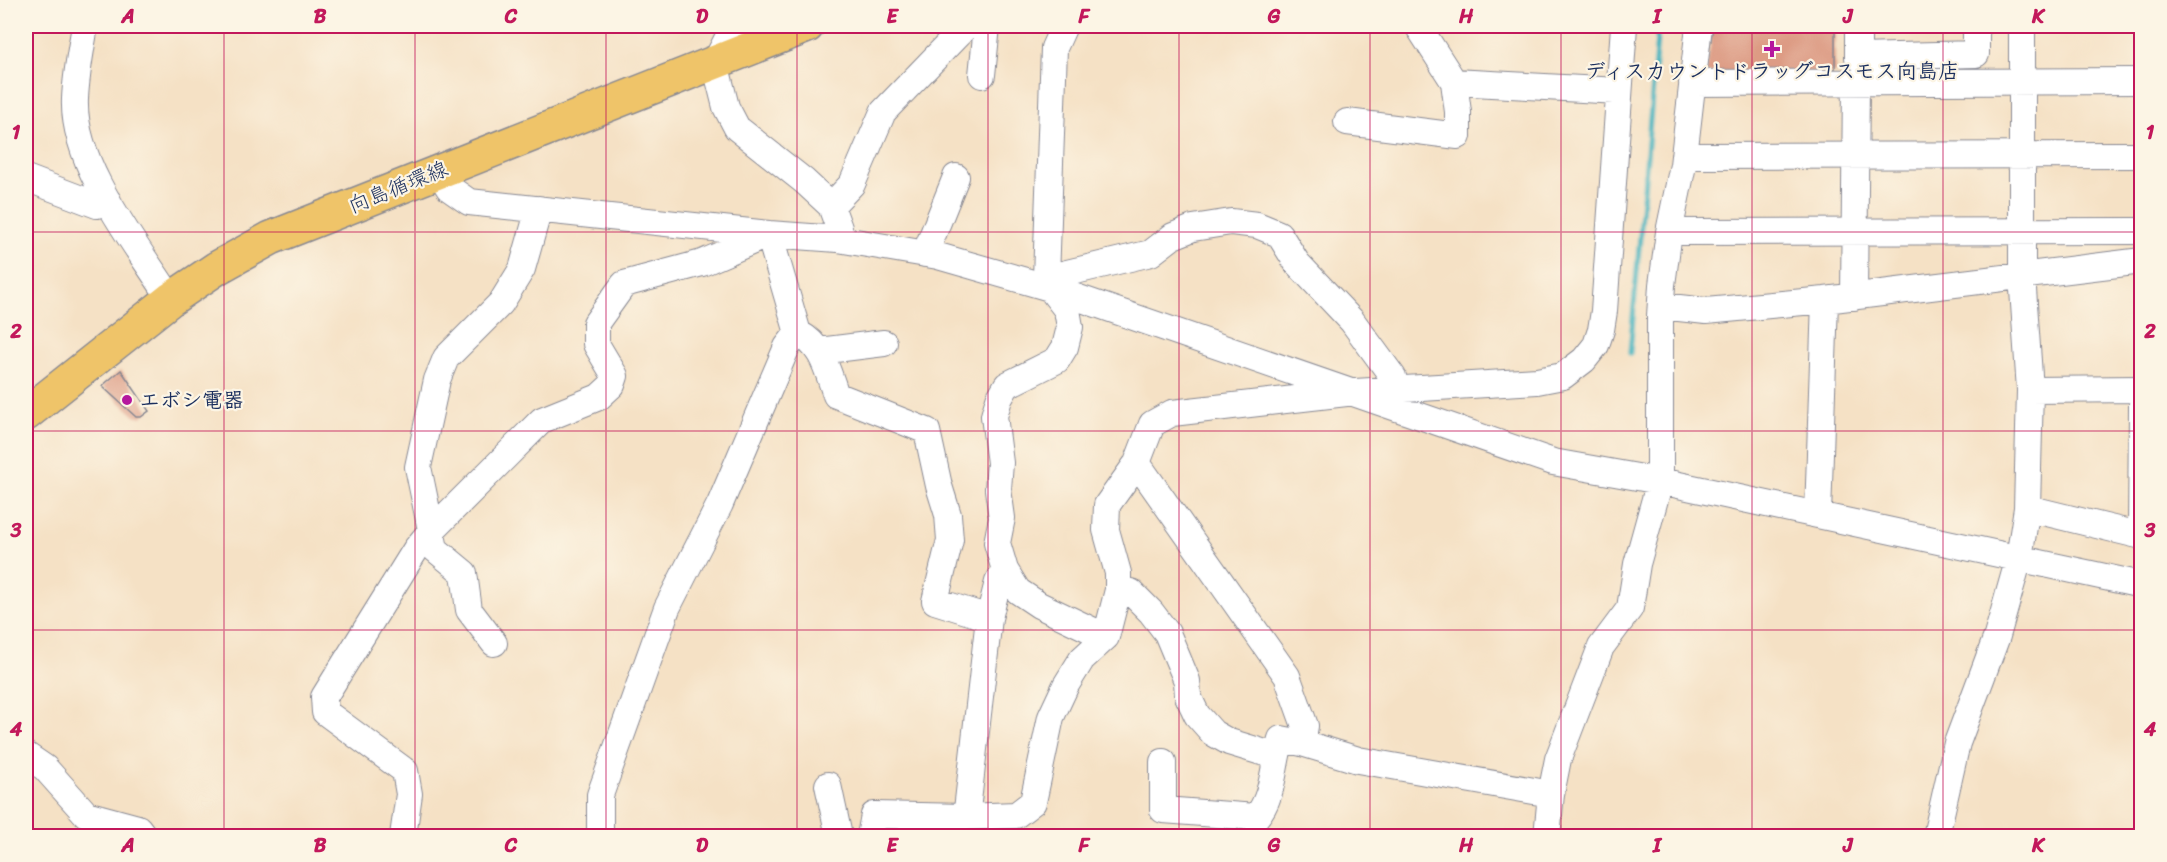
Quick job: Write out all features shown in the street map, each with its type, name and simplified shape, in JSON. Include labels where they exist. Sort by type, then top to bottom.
[{"type":"main road","name":"向島循環線","points":[[26,414],[171,299],[217,268],[271,237],[807,26]]},
{"type":"street","points":[[85,26],[75,100],[79,137],[108,201],[171,299]]},
{"type":"street","points":[[734,26],[715,63],[726,107],[737,128],[804,181],[831,206],[839,228],[838,239]]},
{"type":"street","points":[[831,206],[852,184],[883,112],[966,26]]},
{"type":"street","points":[[982,75],[987,26]]},
{"type":"street","points":[[1064,26],[1054,48],[1048,283],[1066,310],[1070,327],[1065,346],[1057,360],[1007,385],[999,399],[994,416],[1000,463],[998,489],[1002,518],[997,543],[1005,570],[1018,591],[1039,605],[1106,637]]},
{"type":"street","points":[[1347,122],[1458,136],[1454,82],[1418,26]]},
{"type":"street","points":[[870,837],[874,815],[965,827],[1016,815],[1033,802],[1051,717],[1066,685],[1082,660],[1106,637],[1118,590],[1118,573],[1106,530],[1107,505],[1137,463],[1152,424],[1172,412],[1355,392],[1537,381],[1563,376],[1584,360],[1596,345],[1602,330],[1624,26]]},
{"type":"street","points":[[1547,837],[1551,794],[1558,759],[1601,647],[1630,608],[1637,564],[1660,481],[1661,306],[1669,232],[1684,156],[1699,26]]},
{"type":"street","points":[[1858,26],[1858,57],[1976,54],[1976,26]]},
{"type":"street","points":[[1936,837],[1957,743],[1997,636],[2019,558],[2027,508],[2030,390],[2022,275],[2022,26]]},
{"type":"street","points":[[1692,83],[2142,81]]},
{"type":"street","points":[[1454,82],[1619,91]]},
{"type":"street","points":[[1854,297],[1856,82]]},
{"type":"street","points":[[1684,156],[2142,155]]},
{"type":"street","points":[[439,171],[449,188],[469,202],[769,234],[838,239],[925,254],[1048,283],[1553,462],[1660,481],[2142,585]]},
{"type":"street","points":[[925,254],[956,177]]},
{"type":"street","points":[[26,178],[97,205],[108,201]]},
{"type":"street","points":[[494,643],[469,610],[464,573],[435,549],[418,467],[437,380],[446,358],[501,303],[522,269],[539,209]]},
{"type":"street","points":[[1048,283],[1151,253],[1173,236],[1193,228],[1231,222],[1257,225],[1278,234],[1297,263],[1352,321],[1393,377],[1396,390]]},
{"type":"street","points":[[1669,232],[2142,231]]},
{"type":"street","points":[[769,234],[798,333],[810,339],[819,351],[836,395],[927,431],[948,515],[950,540],[935,601],[988,618]]},
{"type":"street","points":[[403,837],[409,794],[405,771],[325,712],[324,697],[416,549],[430,532],[542,420],[599,397],[612,385],[615,376],[596,344],[596,323],[624,284],[702,263],[769,234]]},
{"type":"street","points":[[1661,306],[1706,310],[1825,300],[2142,261]]},
{"type":"street","points":[[1818,515],[1825,300]]},
{"type":"street","points":[[600,837],[600,795],[667,608],[720,504],[787,347],[798,333]]},
{"type":"street","points":[[819,351],[885,343]]},
{"type":"street","points":[[2030,390],[2142,389]]},
{"type":"street","points":[[2027,508],[2141,536],[2142,404]]},
{"type":"street","points":[[1137,463],[1287,676],[1305,726],[1302,743]]},
{"type":"street","points":[[965,827],[988,618],[998,582],[1005,570]]},
{"type":"street","points":[[1118,590],[1131,592],[1151,612],[1167,633],[1187,681],[1188,696],[1197,715],[1213,733],[1229,742],[1275,756]]},
{"type":"street","points":[[1163,762],[1163,810],[1256,817],[1264,809],[1268,800],[1275,756],[1281,739],[1358,760],[1551,794]]},
{"type":"street","points":[[26,755],[45,768],[86,814],[138,828],[144,837]]},
{"type":"street","points":[[828,785],[839,837]]},
{"type":"street","points":[[1264,809],[1268,817],[1267,837]]},
{"type":"building","name":"ディスカウントドラッグコスモス向島店","points":[[1713,26],[1835,26],[1835,73],[1706,73]]},
{"type":"building","points":[[121,370],[149,411],[141,417],[136,417],[102,386]]},
{"type":"waterway","points":[[1630,353],[1658,26]]},
{"type":"place","name":"ディスカウントドラッグコスモス向島店","points":[[1772,49]]},
{"type":"place","name":"エボシ電器","points":[[127,400]]}]
